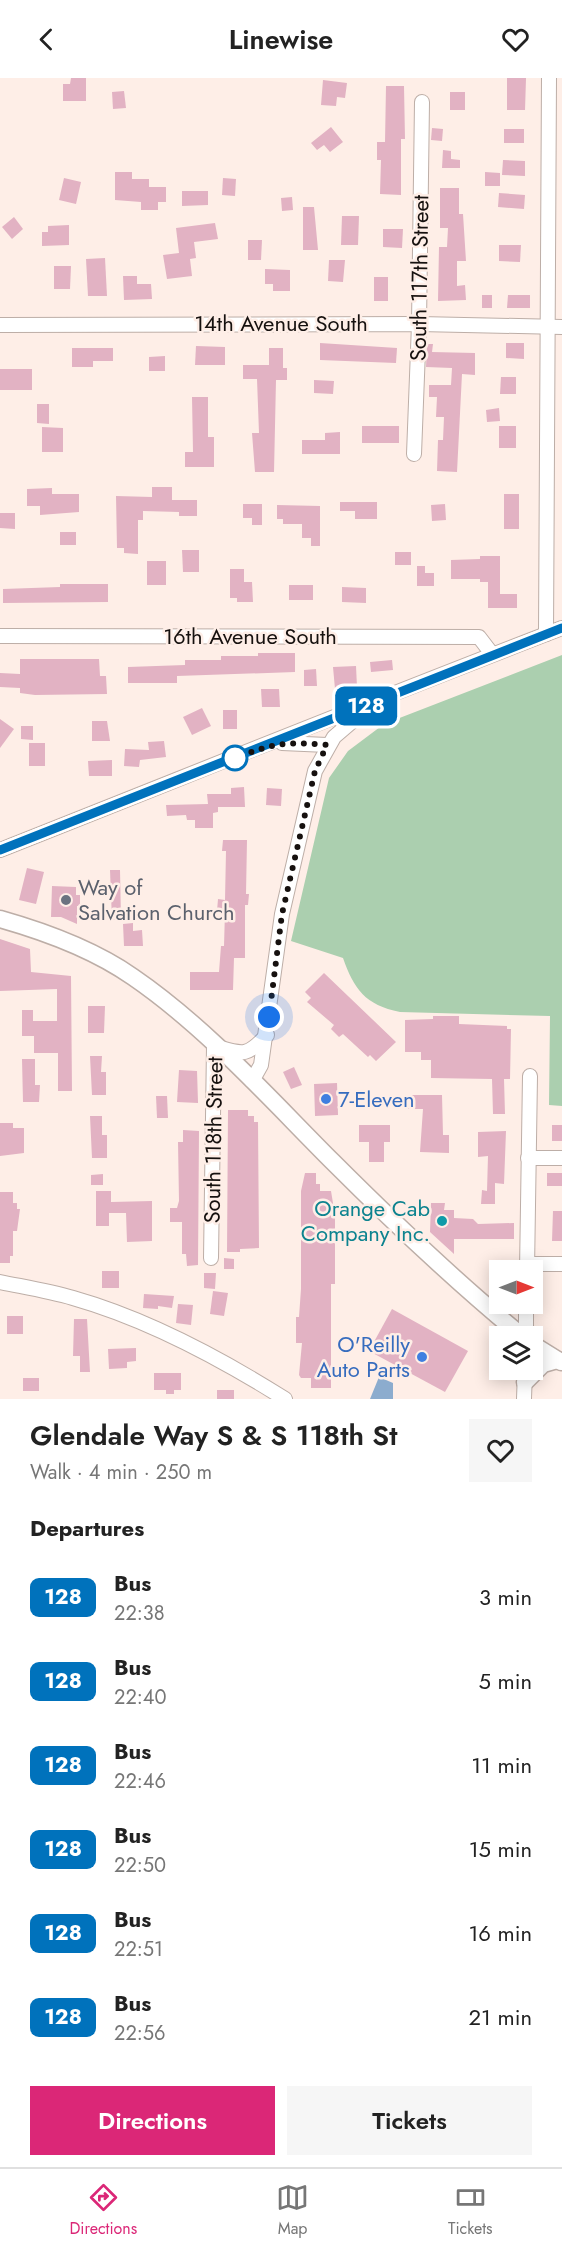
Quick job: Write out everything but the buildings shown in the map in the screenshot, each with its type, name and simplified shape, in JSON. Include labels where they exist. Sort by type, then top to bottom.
[{"type":"main road","points":[[0,919],[47,934],[106,961],[159,996],[252,1081],[385,1214],[478,1300],[511,1326]]},
{"type":"main road","points":[[543,1351],[559,1361]]},
{"type":"main road","points":[[543,1364],[559,1361]]},
{"type":"street","points":[[546,634],[549,78]]},
{"type":"street","name":"South 117th Street","points":[[414,454],[419,324],[422,102]]},
{"type":"street","name":"14th Avenue South","points":[[0,325],[419,324],[562,327]]},
{"type":"street","points":[[0,850],[562,628]]},
{"type":"street","name":"16th Avenue South","points":[[0,636],[479,637],[492,654]]},
{"type":"street","name":"South 118th Street","points":[[252,1081],[261,1065],[267,1035],[282,914],[315,771],[327,745],[360,714],[404,691]]},
{"type":"street","points":[[270,745],[291,742],[327,745]]},
{"type":"street","name":"South 118th Street","points":[[211,1258],[214,1046],[245,1054],[254,1050],[267,1035]]},
{"type":"street","points":[[527,1260],[530,1076]]},
{"type":"street","points":[[528,1158],[562,1158]]},
{"type":"street","points":[[543,1266],[562,1264]]},
{"type":"street","points":[[0,1282],[73,1298],[126,1317],[206,1354],[285,1399]]},
{"type":"street","points":[[524,1399],[525,1380]]},
{"type":"green space","points":[[562,655],[562,1106],[549,1105],[550,1016],[400,1012],[388,1009],[362,994],[352,979],[343,958],[291,941],[329,778],[348,751],[384,724]]},
{"type":"water","points":[[379,1377],[393,1383],[393,1399],[370,1399]]},
{"type":"bus line","name":"128","points":[[0,850],[562,628]]},
{"type":"place","name":"Way of Salvation Church","points":[[66,900]]},
{"type":"place","name":"7-Eleven","points":[[326,1099]]},
{"type":"place","name":"Orange Cab Company Inc.","points":[[442,1221]]},
{"type":"place","name":"O'Reilly Auto Parts","points":[[422,1357]]},
{"type":"route","points":[[235,758],[228,761],[270,745],[291,742],[327,745],[315,771],[282,914],[269,1017]]}]
